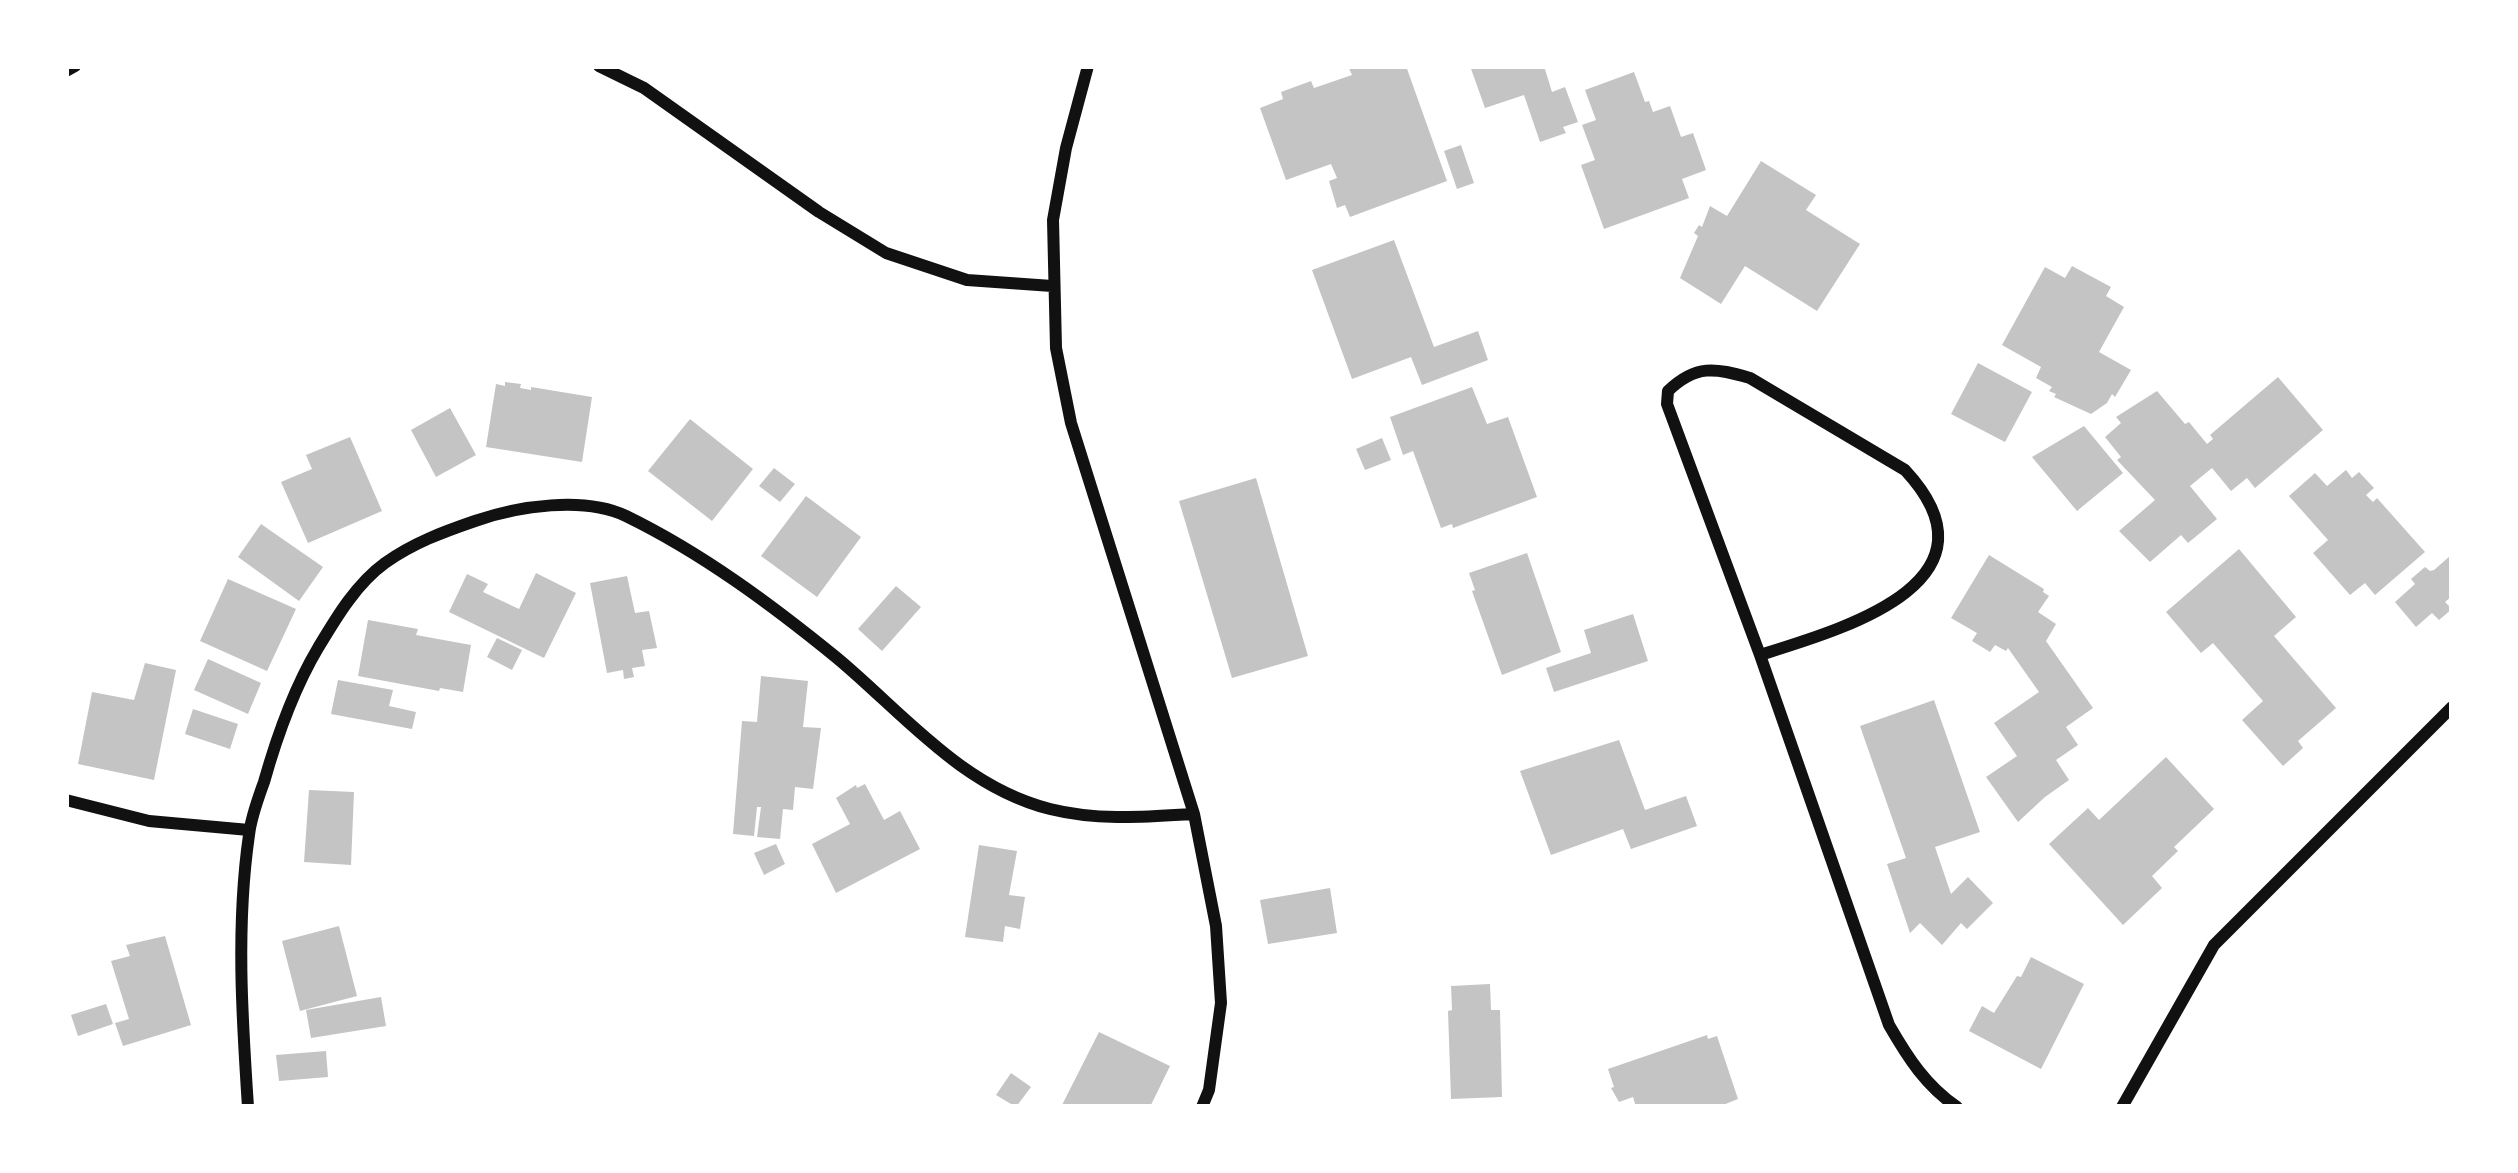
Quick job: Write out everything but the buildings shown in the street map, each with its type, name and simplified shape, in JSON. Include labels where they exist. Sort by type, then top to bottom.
[{"type":"street","points":[[66,71],[75,66]]},
{"type":"street","points":[[599,66],[644,88],[819,212],[886,253],[967,280],[1052,286]]},
{"type":"street","points":[[1088,66],[1052,220],[1055,348],[1071,423],[1194,814],[1216,926],[1221,1003],[1209,1090],[1202,1107]]},
{"type":"street","points":[[1760,655],[1859,620],[1896,599],[1934,560],[1939,534],[1935,513],[1905,470],[1750,378],[1704,370],[1683,376],[1667,391],[1667,404],[1889,1025],[1923,1078],[1958,1107]]},
{"type":"street","points":[[248,1107],[242,990],[249,830],[301,677],[340,611],[382,565],[433,535],[496,514],[565,504],[621,514],[752,593],[838,659],[960,766],[1006,793],[1084,816],[1194,814]]},
{"type":"street","points":[[2122,1107],[2214,945],[2452,707]]},
{"type":"street","points":[[66,800],[149,821],[249,830]]}]
